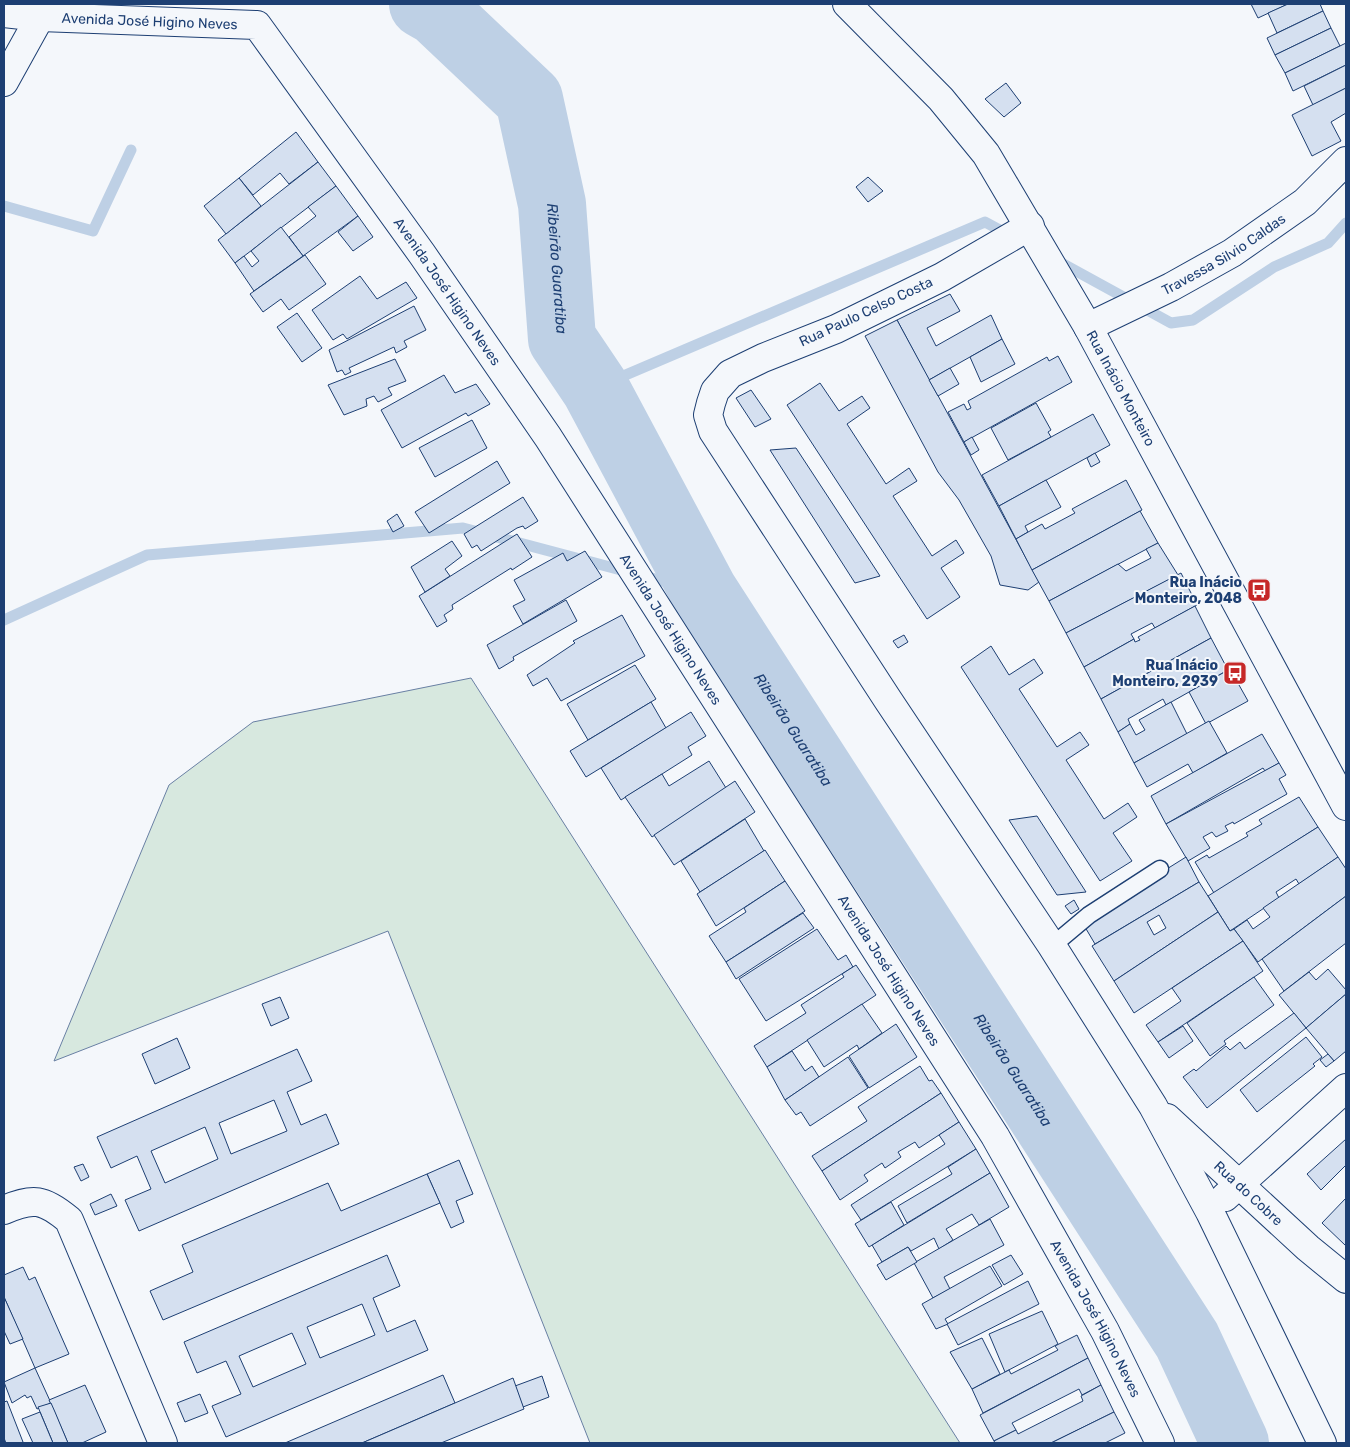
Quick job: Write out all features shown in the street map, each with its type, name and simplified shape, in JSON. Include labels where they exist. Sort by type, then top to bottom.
[{"type":"street","name":"Rua Inácio Monteiro","points":[[847,4],[941,99],[986,154],[1022,235],[1060,279],[1088,328],[1346,806]]},
{"type":"street","points":[[4,13],[40,17],[4,82]]},
{"type":"street","name":"Avenida José Higino Neves","points":[[40,17],[257,25],[422,254],[548,438],[995,1136],[1105,1331],[1160,1443]]},
{"type":"street","name":"Travessa Silvio Caldas","points":[[1088,328],[1155,296],[1248,242],[1305,202],[1346,161]]},
{"type":"street","name":"Rua Paulo Celso Costa","points":[[1022,235],[836,329],[730,374],[715,391],[708,415],[713,431],[888,700],[1052,946]]},
{"type":"street","points":[[1052,946],[1153,1106],[1210,1212],[1322,1443]]},
{"type":"street","points":[[1210,1212],[1346,1088]]},
{"type":"street","name":"Rua do Cobre","points":[[1153,1106],[1308,1248],[1346,1279]]},
{"type":"street","points":[[4,1210],[25,1200],[43,1204],[57,1210],[68,1220],[163,1443]]},
{"type":"lane","points":[[1052,946],[1089,916],[1160,869]]},
{"type":"shaded area","points":[[471,678],[960,1443],[590,1443],[388,931],[54,1061],[169,785],[253,722]]},
{"type":"building","points":[[1251,4],[1288,4],[1258,18]]},
{"type":"building","points":[[1288,4],[1320,4],[1323,11],[1277,33],[1268,13]]},
{"type":"building","points":[[1323,11],[1331,28],[1275,55],[1267,38]]},
{"type":"building","points":[[1331,28],[1340,46],[1285,73],[1275,55]]},
{"type":"building","points":[[1346,43],[1346,65],[1293,91],[1285,73]]},
{"type":"building","points":[[1346,65],[1346,88],[1313,105],[1304,86]]},
{"type":"building","points":[[1006,83],[1021,103],[1004,117],[985,99]]},
{"type":"building","points":[[1346,88],[1346,113],[1331,122],[1341,141],[1312,156],[1292,115]]},
{"type":"building","points":[[296,132],[318,162],[289,184],[280,173],[253,195],[239,178]]},
{"type":"building","points":[[318,162],[336,186],[235,263],[218,240]]},
{"type":"building","points":[[868,177],[883,191],[868,202],[856,187]]},
{"type":"building","points":[[239,178],[261,206],[226,234],[204,206]]},
{"type":"building","points":[[336,186],[358,216],[303,256],[289,237],[316,216],[308,207]]},
{"type":"building","points":[[358,216],[373,237],[353,251],[338,232]]},
{"type":"building","points":[[281,227],[303,256],[254,291],[235,263],[244,256],[252,267],[259,261],[251,251]]},
{"type":"building","points":[[305,255],[326,284],[289,310],[281,299],[263,312],[250,294]]},
{"type":"building","points":[[360,276],[377,299],[406,282],[417,298],[347,339],[343,334],[333,340],[312,310]]},
{"type":"building","points":[[950,294],[960,311],[927,328],[936,346],[991,315],[1002,339],[929,380],[897,320]]},
{"type":"building","points":[[414,306],[426,330],[404,341],[407,347],[396,353],[394,347],[349,368],[351,372],[345,375],[342,370],[337,372],[329,350]]},
{"type":"building","points":[[297,313],[322,348],[302,362],[277,327]]},
{"type":"building","points":[[897,320],[1039,582],[1028,590],[1000,585],[991,556],[959,500],[938,472],[865,336]]},
{"type":"building","points":[[1002,339],[1015,364],[981,382],[970,357]]},
{"type":"building","points":[[1058,356],[1072,382],[964,442],[948,412],[964,404],[967,410],[971,408],[968,401],[1047,357],[1049,361]]},
{"type":"building","points":[[395,359],[406,381],[388,388],[392,395],[378,402],[374,396],[366,399],[367,406],[344,415],[328,385]]},
{"type":"building","points":[[950,368],[959,384],[938,396],[929,380]]},
{"type":"building","points":[[444,375],[455,393],[476,384],[490,404],[468,416],[466,413],[402,448],[381,410]]},
{"type":"building","points":[[820,383],[839,411],[862,396],[870,408],[847,424],[886,484],[909,468],[917,481],[893,496],[932,556],[956,540],[964,553],[941,568],[960,597],[927,619],[787,405]]},
{"type":"building","points":[[751,390],[771,419],[755,427],[736,398]]},
{"type":"building","points":[[1036,403],[1051,430],[1048,432],[1051,437],[1008,460],[991,428]]},
{"type":"building","points":[[1093,414],[1110,445],[999,506],[982,475]]},
{"type":"building","points":[[472,420],[487,448],[435,477],[419,448]]},
{"type":"building","points":[[972,437],[979,450],[971,455],[964,442]]},
{"type":"building","points":[[796,448],[880,576],[855,583],[770,450]]},
{"type":"building","points":[[1095,453],[1100,462],[1091,467],[1087,458]]},
{"type":"building","points":[[497,461],[510,483],[429,533],[415,512]]},
{"type":"building","points":[[1046,480],[1061,507],[1025,526],[1028,532],[1016,539],[999,506]]},
{"type":"building","points":[[1126,480],[1142,510],[1032,570],[1016,539],[1042,524],[1045,529],[1075,513],[1072,509]]},
{"type":"building","points":[[523,497],[538,521],[525,529],[523,526],[517,528],[481,551],[477,545],[472,548],[464,534]]},
{"type":"building","points":[[1140,511],[1158,543],[1049,601],[1032,570]]},
{"type":"building","points":[[397,514],[404,526],[393,532],[387,521]]},
{"type":"building","points":[[517,534],[532,557],[452,605],[453,609],[444,615],[447,621],[437,627],[419,596]]},
{"type":"building","points":[[452,541],[462,556],[445,569],[450,576],[425,592],[411,567]]},
{"type":"building","points":[[1158,543],[1178,575],[1066,633],[1049,601],[1118,564],[1126,571],[1151,558],[1146,549]]},
{"type":"building","points":[[585,551],[602,577],[523,624],[513,606],[525,600],[514,580],[563,553],[567,561]]},
{"type":"building","points":[[1181,573],[1197,605],[1155,628],[1152,623],[1131,634],[1134,639],[1084,667],[1066,633]]},
{"type":"building","points":[[566,600],[577,621],[513,657],[514,660],[499,669],[487,645]]},
{"type":"building","points":[[1195,606],[1211,638],[1101,699],[1084,667],[1134,639],[1135,642],[1140,640],[1138,637]]},
{"type":"building","points":[[622,615],[645,656],[561,701],[547,678],[533,686],[527,675],[575,643],[573,641]]},
{"type":"building","points":[[904,635],[908,642],[898,648],[893,641]]},
{"type":"building","points":[[1211,638],[1228,670],[1166,705],[1163,699],[1128,719],[1130,724],[1118,732],[1101,699]]},
{"type":"building","points":[[991,646],[1009,675],[1034,659],[1043,673],[1019,689],[1057,747],[1080,732],[1089,745],[1066,760],[1104,819],[1128,803],[1137,817],[1113,833],[1132,861],[1100,881],[961,667]]},
{"type":"building","points":[[635,665],[656,699],[588,740],[567,704]]},
{"type":"building","points":[[1230,669],[1248,701],[1206,724],[1189,692]]},
{"type":"building","points":[[651,702],[666,728],[586,777],[570,751]]},
{"type":"building","points":[[1171,702],[1187,734],[1134,763],[1118,732],[1130,724],[1136,735],[1145,730],[1139,720]]},
{"type":"building","points":[[691,712],[706,736],[688,747],[692,755],[621,800],[601,768]]},
{"type":"building","points":[[1209,721],[1227,753],[1193,773],[1188,764],[1147,787],[1134,763]]},
{"type":"building","points":[[1262,734],[1279,763],[1265,771],[1263,768],[1166,824],[1151,796]]},
{"type":"building","points":[[709,761],[726,788],[652,837],[625,797],[662,774],[669,786]]},
{"type":"building","points":[[1279,763],[1286,775],[1279,779],[1287,794],[1234,824],[1233,822],[1225,826],[1228,831],[1216,837],[1212,832],[1203,837],[1210,848],[1188,861],[1166,824]]},
{"type":"building","points":[[735,781],[755,812],[674,865],[654,835]]},
{"type":"building","points":[[1299,797],[1318,827],[1214,893],[1195,862],[1207,855],[1209,858],[1248,836],[1246,833],[1262,824],[1259,820]]},
{"type":"building","points":[[1037,816],[1086,892],[1057,895],[1009,820]]},
{"type":"building","points":[[745,819],[764,851],[700,892],[681,861]]},
{"type":"building","points":[[1318,827],[1338,857],[1299,884],[1296,879],[1276,892],[1279,898],[1230,931],[1208,896]]},
{"type":"building","points":[[765,850],[785,881],[716,926],[697,894]]},
{"type":"building","points":[[1186,857],[1199,882],[1095,944],[1082,922]]},
{"type":"building","points":[[1338,857],[1346,869],[1346,896],[1258,962],[1234,929],[1247,920],[1253,929],[1270,917],[1263,908]]},
{"type":"building","points":[[785,881],[805,911],[726,962],[709,936],[746,912],[744,908]]},
{"type":"building","points":[[1199,882],[1218,912],[1114,981],[1092,946]],"holes":[[[1159,915],[1166,928],[1154,935],[1147,922]]]},
{"type":"building","points":[[1346,896],[1346,943],[1284,991],[1262,959]]},
{"type":"building","points":[[1074,900],[1079,909],[1071,914],[1065,906]]},
{"type":"building","points":[[1218,912],[1230,931],[1234,929],[1243,941],[1134,1013],[1114,981]]},
{"type":"building","points":[[803,913],[814,928],[736,979],[726,962]]},
{"type":"building","points":[[817,929],[838,960],[846,955],[853,967],[766,1021],[739,979]]},
{"type":"building","points":[[1243,941],[1263,971],[1158,1042],[1146,1025],[1181,1001],[1172,988]]},
{"type":"building","points":[[856,965],[876,995],[767,1067],[754,1046],[806,1013],[801,1005],[844,977],[842,974]]},
{"type":"building","points":[[1328,969],[1346,990],[1346,994],[1306,1028],[1279,995],[1309,972],[1316,980]]},
{"type":"building","points":[[1254,977],[1274,1005],[1224,1041],[1226,1044],[1210,1056],[1187,1023]]},
{"type":"building","points":[[1346,994],[1346,1051],[1334,1061],[1306,1028]]},
{"type":"building","points":[[280,997],[289,1018],[271,1026],[262,1004]]},
{"type":"building","points":[[862,1004],[882,1033],[859,1049],[857,1045],[824,1067],[807,1040]]},
{"type":"building","points":[[1294,1013],[1306,1028],[1207,1108],[1183,1077],[1194,1069],[1196,1071],[1226,1046],[1230,1050],[1240,1042],[1245,1049]]},
{"type":"building","points":[[896,1024],[917,1057],[869,1088],[849,1056]]},
{"type":"building","points":[[1183,1026],[1193,1041],[1169,1058],[1158,1042]]},
{"type":"building","points":[[1306,1037],[1322,1057],[1313,1064],[1315,1066],[1257,1112],[1240,1090]]},
{"type":"building","points":[[177,1038],[190,1068],[155,1084],[142,1054]]},
{"type":"building","points":[[297,1049],[312,1081],[287,1092],[301,1125],[326,1114],[339,1144],[139,1231],[125,1200],[151,1189],[137,1156],[111,1168],[97,1137]],"holes":[[[274,1100],[287,1131],[231,1154],[219,1123]],[[205,1127],[218,1159],[165,1183],[151,1151]]]},
{"type":"building","points":[[792,1051],[805,1071],[812,1066],[819,1077],[785,1100],[767,1067]]},
{"type":"building","points":[[1328,1054],[1334,1061],[1326,1067],[1320,1060]]},
{"type":"building","points":[[848,1057],[868,1088],[810,1126],[801,1112],[796,1115],[785,1100]]},
{"type":"building","points":[[920,1066],[929,1081],[932,1080],[941,1093],[822,1171],[812,1156],[867,1121],[858,1107]]},
{"type":"building","points":[[941,1093],[959,1122],[919,1148],[915,1142],[898,1152],[901,1157],[885,1168],[882,1163],[864,1175],[868,1181],[840,1200],[822,1171]]},
{"type":"building","points":[[959,1122],[976,1149],[861,1220],[851,1205],[945,1144],[939,1135]]},
{"type":"building","points":[[1346,1139],[1346,1165],[1321,1190],[1307,1174]]},
{"type":"building","points":[[976,1149],[990,1173],[907,1223],[898,1206],[952,1174],[948,1167]]},
{"type":"building","points":[[459,1160],[473,1194],[456,1201],[464,1222],[451,1228],[427,1174]]},
{"type":"building","points":[[83,1164],[89,1177],[81,1181],[74,1167]]},
{"type":"building","points":[[990,1173],[1009,1207],[979,1225],[972,1214],[946,1229],[953,1240],[939,1249],[934,1238],[911,1251],[908,1247],[882,1262],[872,1245]]},
{"type":"building","points":[[427,1174],[440,1203],[163,1320],[150,1291],[193,1272],[182,1245],[328,1183],[341,1211]]},
{"type":"building","points":[[111,1194],[117,1206],[95,1215],[90,1204]]},
{"type":"building","points":[[1346,1198],[1346,1246],[1322,1223]]},
{"type":"building","points":[[891,1202],[904,1225],[869,1247],[855,1224]]},
{"type":"building","points":[[990,1219],[1004,1245],[944,1277],[950,1289],[933,1298],[914,1263]]},
{"type":"building","points":[[908,1247],[917,1262],[886,1280],[877,1265]]},
{"type":"building","points":[[387,1255],[400,1286],[373,1298],[387,1332],[415,1320],[428,1350],[226,1437],[212,1406],[241,1394],[226,1361],[197,1373],[184,1342]],"holes":[[[362,1304],[375,1335],[320,1358],[307,1327]],[[292,1333],[306,1364],[253,1387],[239,1356]]]},
{"type":"building","points":[[1011,1255],[1023,1274],[1004,1285],[992,1265]]},
{"type":"building","points":[[990,1266],[1002,1286],[945,1319],[948,1324],[936,1329],[922,1304]]},
{"type":"building","points":[[23,1267],[29,1280],[35,1277],[69,1354],[35,1368],[4,1297],[4,1275]]},
{"type":"building","points":[[1028,1281],[1039,1304],[958,1345],[947,1324]]},
{"type":"building","points":[[4,1297],[23,1339],[10,1344],[4,1331]]},
{"type":"building","points":[[1042,1311],[1058,1344],[1005,1372],[989,1334]]},
{"type":"building","points":[[1077,1335],[1088,1358],[983,1413],[972,1389],[1009,1370],[1011,1374],[1058,1350],[1055,1346]]},
{"type":"building","points":[[982,1338],[1000,1374],[972,1389],[950,1352]]},
{"type":"building","points":[[1088,1358],[1101,1385],[1082,1395],[1079,1389],[1012,1423],[1016,1430],[994,1441],[980,1415]]},
{"type":"building","points":[[35,1368],[51,1403],[37,1409],[31,1396],[27,1398],[25,1395],[12,1403],[4,1382]]},
{"type":"building","points":[[443,1375],[455,1403],[362,1443],[285,1443]]},
{"type":"building","points":[[542,1376],[549,1397],[523,1407],[515,1386]]},
{"type":"building","points":[[513,1378],[524,1409],[441,1443],[362,1443]]},
{"type":"building","points":[[85,1385],[106,1432],[82,1443],[68,1443],[49,1400]]},
{"type":"building","points":[[1101,1385],[1114,1412],[1051,1443],[995,1443],[994,1441],[1016,1430],[1018,1434],[1083,1401],[1081,1396]]},
{"type":"building","points":[[200,1394],[208,1413],[185,1422],[177,1403]]},
{"type":"building","points":[[7,1401],[23,1442],[21,1443],[6,1443],[4,1438],[4,1402]]},
{"type":"building","points":[[51,1403],[68,1443],[53,1443],[38,1407]]},
{"type":"building","points":[[40,1412],[53,1443],[33,1443],[22,1419]]},
{"type":"building","points":[[1114,1412],[1125,1433],[1105,1443],[1051,1443]]},
{"type":"waterway","name":"Ribeirão Guaratiba","points":[[423,4],[437,12],[529,99],[552,204],[562,339],[595,388],[704,592],[1187,1340],[1235,1443]]},
{"type":"waterway","points":[[4,206],[93,231],[131,150]]},
{"type":"waterway","points":[[595,388],[985,222],[1011,236]]},
{"type":"waterway","points":[[1056,260],[1171,323],[1193,320],[1274,267],[1328,243],[1346,223]]},
{"type":"waterway","points":[[4,620],[147,555],[463,528],[704,592]]},
{"type":"place","name":"Rua Inácio Monteiro, 2048","points":[[1259,590]]},
{"type":"place","name":"Rua Inácio Monteiro, 2939","points":[[1235,673]]}]
